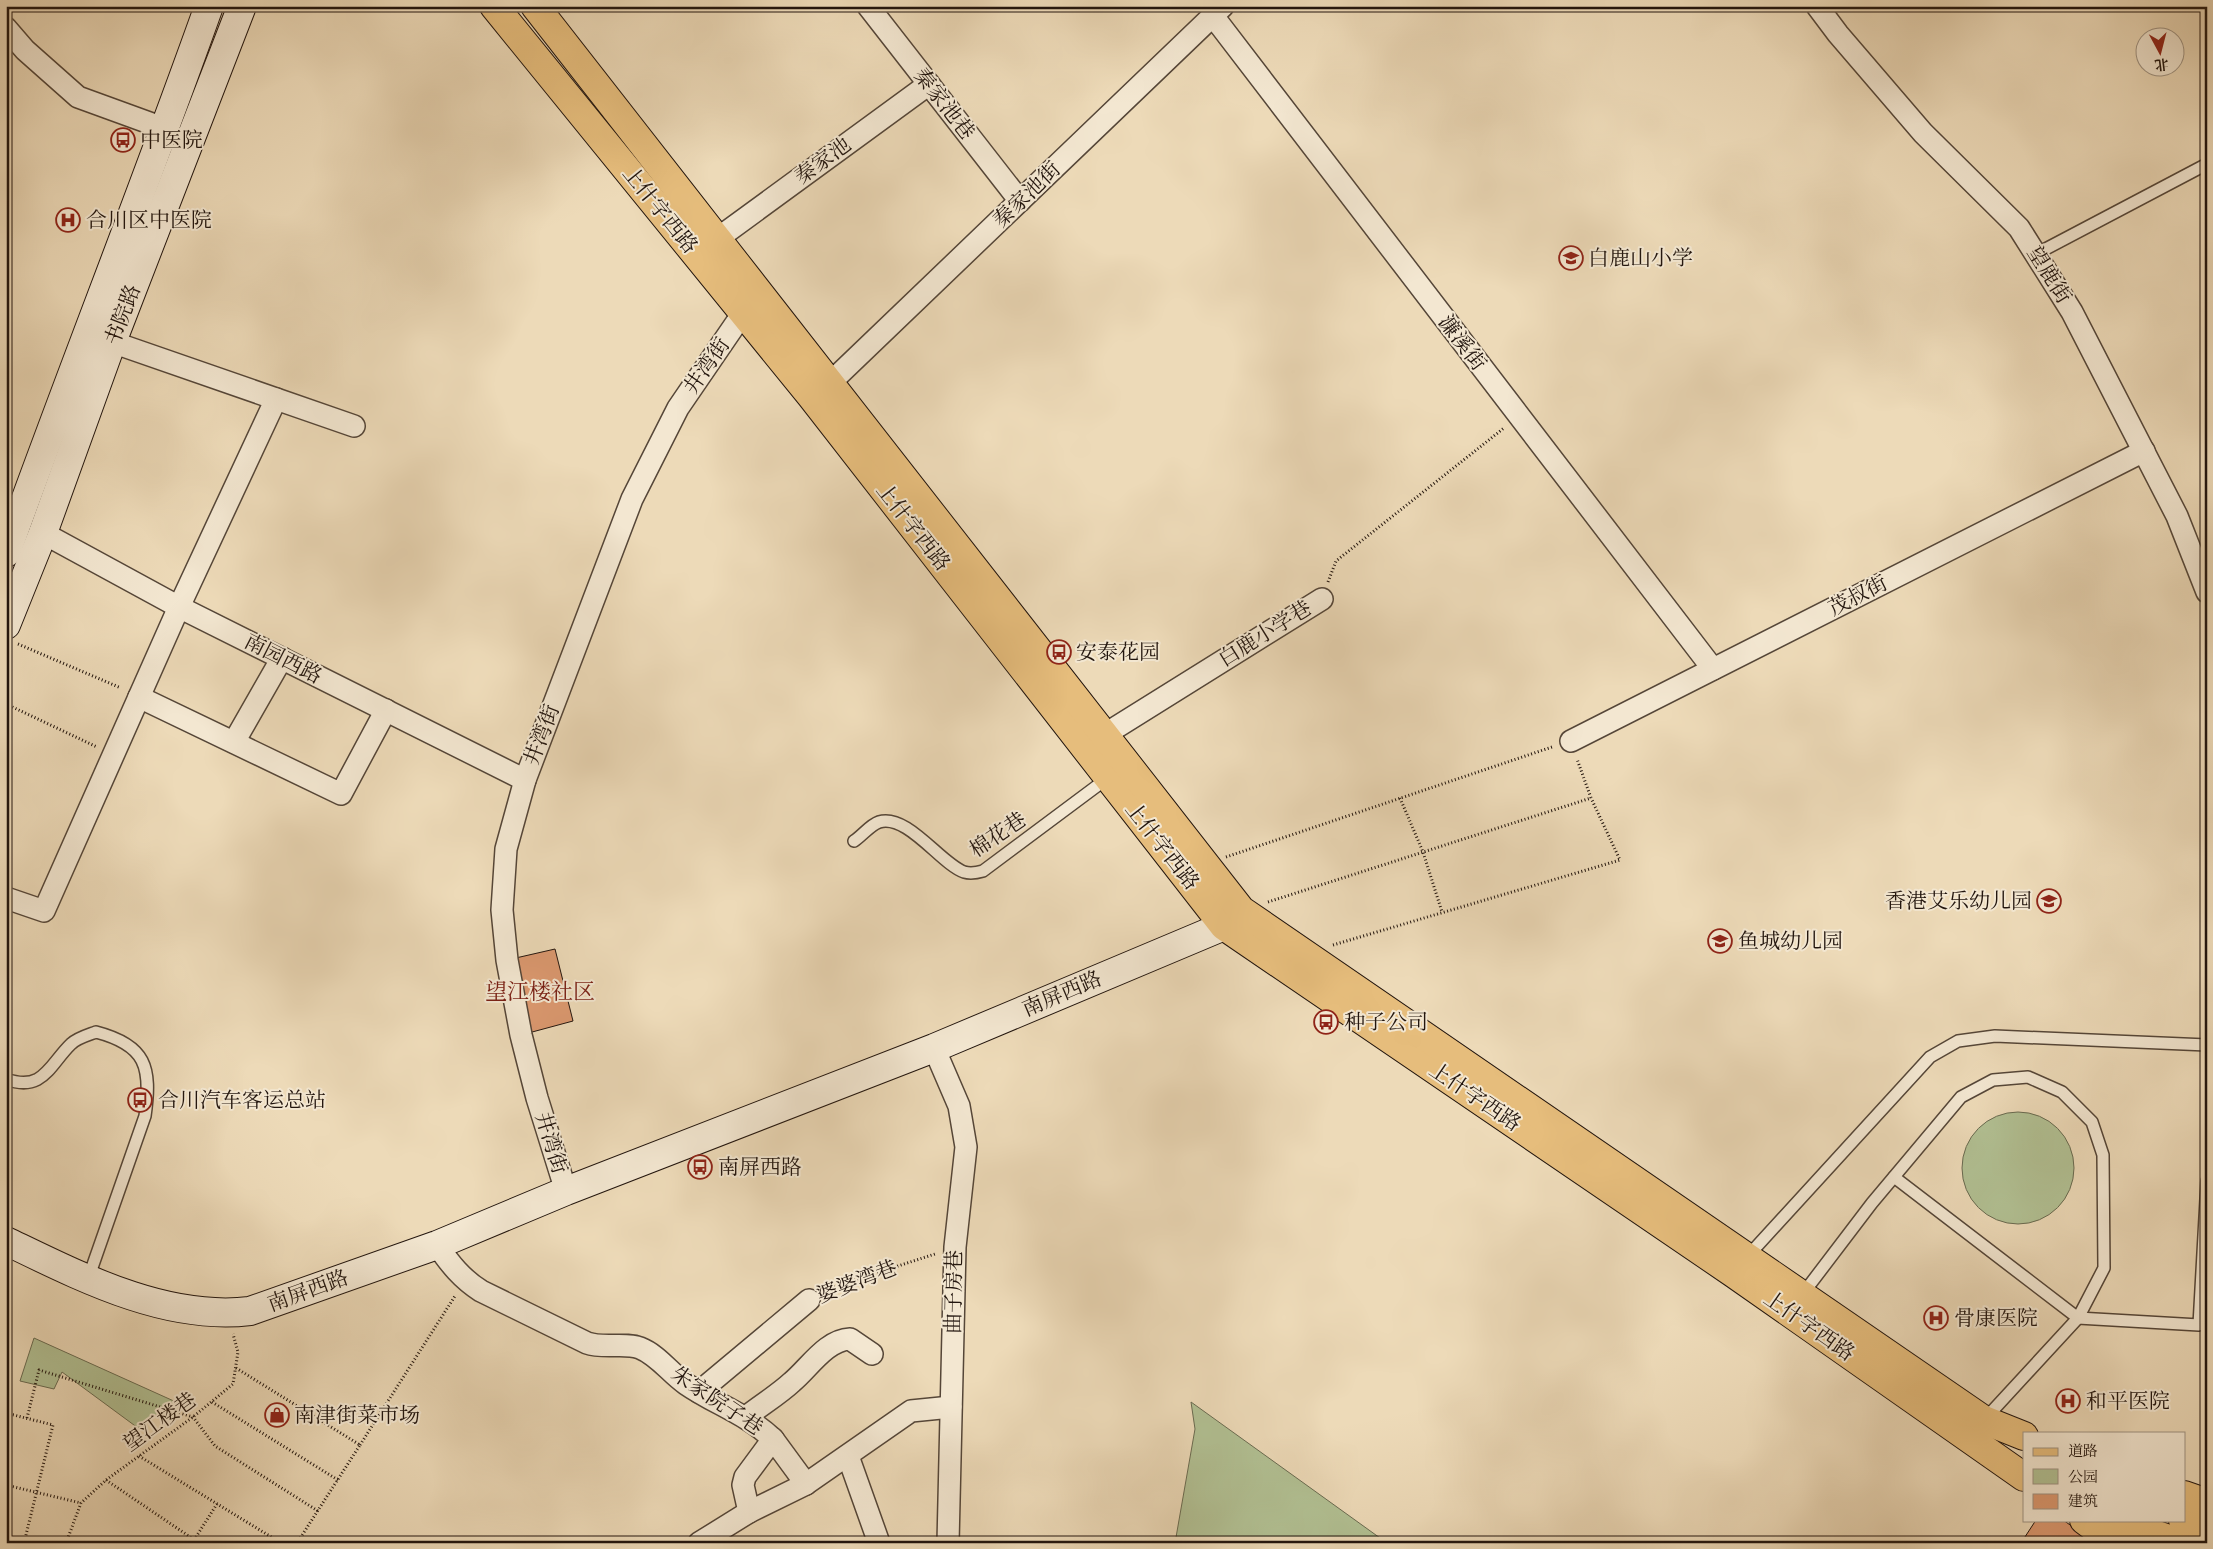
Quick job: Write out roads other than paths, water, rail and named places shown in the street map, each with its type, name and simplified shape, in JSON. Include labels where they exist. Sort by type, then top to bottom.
[{"type":"main road","name":"上什字西路","points":[[494,6],[812,396],[1109,778],[1233,918],[1716,1262],[1978,1430],[2023,1436]]},
{"type":"main road","name":"上什字西路","points":[[539,8],[1205,864],[1233,918],[1304,953],[1802,1295],[1978,1430],[2023,1476]]},
{"type":"main road","points":[[1978,1430],[2023,1443]]},
{"type":"main road","points":[[1978,1430],[2023,1468]]},
{"type":"main road","points":[[2186,1496],[2207,1502]]},
{"type":"main road","points":[[2186,1521],[2207,1528]]},
{"type":"main road","points":[[2127,1522],[2157,1536],[2181,1543]]},
{"type":"main road","points":[[2099,1531],[2124,1543]]},
{"type":"street","name":"书院路","points":[[6,553],[14,508],[166,129],[209,6]]},
{"type":"street","name":"书院路","points":[[11,634],[43,533],[112,342],[242,6]]},
{"type":"street","name":"秦家池巷","points":[[868,6],[1020,201]]},
{"type":"street","name":"望鹿街","points":[[1818,6],[1838,34],[1923,134],[2019,228],[2072,312],[2178,516],[2207,592]]},
{"type":"street","name":"秦家池街","points":[[830,383],[1218,11]]},
{"type":"street","name":"濂溪街","points":[[1218,11],[1518,417],[1713,669]]},
{"type":"street","points":[[6,28],[25,50],[78,97],[166,129]]},
{"type":"street","name":"秦家池","points":[[717,239],[929,84]]},
{"type":"street","name":"井湾街","points":[[566,1191],[537,1098],[521,1035],[507,960],[502,910],[506,848],[525,780],[632,500],[678,408],[744,313]]},
{"type":"street","points":[[112,342],[354,426]]},
{"type":"street","points":[[6,898],[44,911],[179,607],[276,399]]},
{"type":"street","name":"茂叔街","points":[[1571,741],[2144,451]]},
{"type":"street","name":"南园西路","points":[[43,533],[179,607],[525,780]]},
{"type":"street","name":"白鹿小学巷","points":[[1104,735],[1322,599]]},
{"type":"street","points":[[234,742],[282,658]]},
{"type":"street","points":[[140,696],[341,794],[386,710]]},
{"type":"street","name":"南屏西路","points":[[6,1240],[88,1280],[161,1304],[227,1314],[250,1311],[437,1245],[566,1191],[934,1048],[1233,918]]},
{"type":"street","name":"曲子房巷","points":[[934,1048],[958,1106],[966,1147],[955,1247],[948,1543]]},
{"type":"street","name":"朱家院子巷","points":[[437,1245],[451,1266],[465,1281],[481,1291],[587,1343],[596,1346],[638,1347],[650,1354],[684,1383],[746,1417],[773,1440],[745,1477],[743,1485],[749,1512]]},
{"type":"street","name":"婆婆湾巷","points":[[699,1392],[809,1300]]},
{"type":"street","points":[[746,1417],[792,1383],[816,1358],[836,1342],[850,1339],[872,1354]]},
{"type":"street","points":[[699,1543],[749,1512],[806,1484],[848,1456],[898,1418],[911,1411],[951,1408]]},
{"type":"street","points":[[773,1440],[806,1484]]},
{"type":"street","points":[[848,1456],[879,1543]]},
{"type":"lane","points":[[2036,254],[2207,164]]},
{"type":"lane","name":"棉花巷","points":[[854,841],[877,822],[887,820],[920,838],[962,872],[973,874],[983,871],[1109,778]]},
{"type":"lane","points":[[6,1079],[16,1082],[39,1080],[54,1067],[72,1043],[96,1032],[117,1037],[136,1050],[145,1069],[149,1090],[145,1116],[88,1280]]},
{"type":"lane","points":[[1747,1257],[1930,1057],[1958,1041],[1995,1036],[2207,1045]]},
{"type":"lane","points":[[1802,1295],[1894,1177],[1961,1097],[1993,1080],[2028,1077],[2062,1092],[2092,1122],[2103,1155],[2104,1268],[2078,1318],[1978,1430]]},
{"type":"lane","points":[[1894,1177],[2078,1318],[2200,1325],[2207,1181]]},
{"type":"place","name":"中医院","points":[[123,140]]},
{"type":"place","name":"合川区中医院","points":[[68,220]]},
{"type":"place","name":"白鹿山小学","points":[[1571,258]]},
{"type":"place","name":"安泰花园","points":[[1059,652]]},
{"type":"place","name":"香港艾乐幼儿园","points":[[2049,901]]},
{"type":"place","name":"鱼城幼儿园","points":[[1720,941]]},
{"type":"place","name":"种子公司","points":[[1326,1022]]},
{"type":"place","name":"合川汽车客运总站","points":[[140,1100]]},
{"type":"place","name":"南屏西路","points":[[700,1167]]},
{"type":"place","name":"骨康医院","points":[[1936,1318]]},
{"type":"place","name":"和平医院","points":[[2068,1401]]},
{"type":"place","name":"南津街菜市场","points":[[277,1415]]},
{"type":"district","name":"望江楼社区","points":[[540,992]]}]
